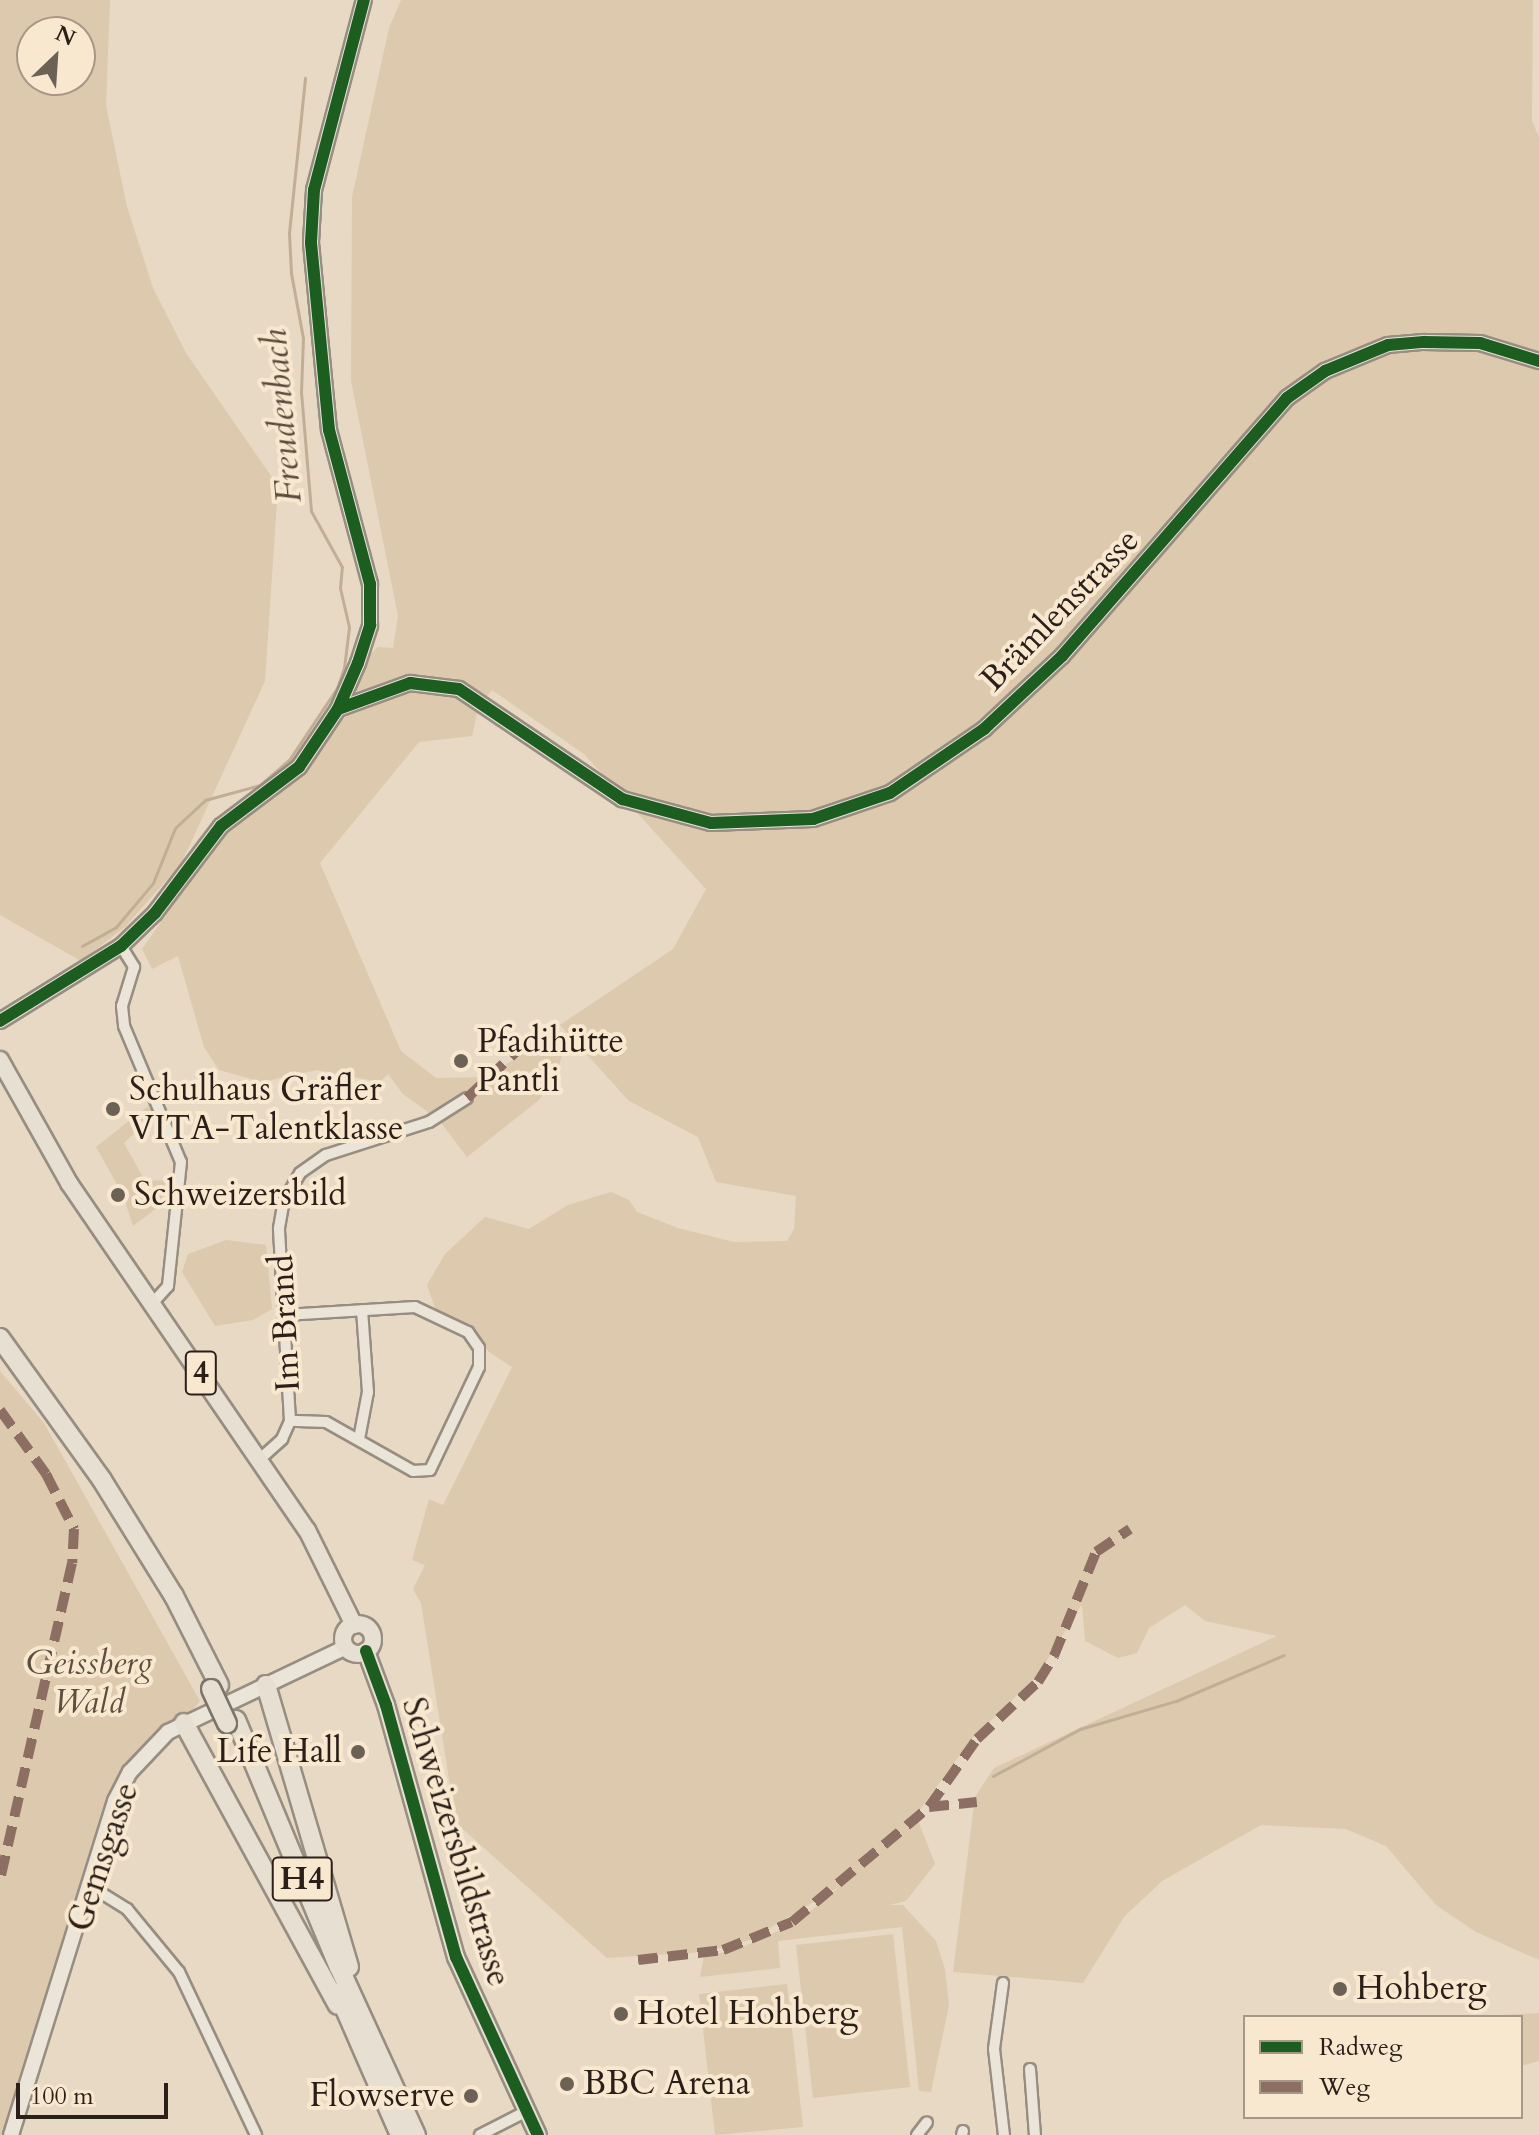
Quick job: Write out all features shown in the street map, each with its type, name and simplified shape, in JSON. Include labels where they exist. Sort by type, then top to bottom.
[{"type":"highway","name":"H4","points":[[0,1338],[80,1447],[151,1560],[215,1687],[364,2038],[400,2135]]},
{"type":"highway","points":[[266,1685],[364,2038]]},
{"type":"highway","points":[[184,1723],[364,2038]]},
{"type":"highway","name":"H4","points":[[364,2038],[416,2135]]},
{"type":"main road","name":"4","points":[[0,1060],[69,1183],[260,1459],[333,1573],[354,1625],[372,1634],[366,1651]]},
{"type":"main road","points":[[354,1625],[344,1634],[346,1647],[357,1653],[366,1651]]},
{"type":"main road","name":"Schweizersbildstrasse","points":[[366,1651],[386,1705],[456,1957],[538,2135]]},
{"type":"street","points":[[0,1021],[121,946],[155,913],[221,826],[299,767],[338,709],[370,625],[370,584],[329,430],[311,242],[314,190],[364,0]]},
{"type":"street","name":"Brämlenstrasse","points":[[338,709],[372,692],[410,683],[459,689],[503,714],[577,772],[622,799],[711,823],[813,819],[864,805],[984,729],[1062,656],[1287,398],[1325,371],[1388,345],[1424,342],[1480,343],[1539,361]]},
{"type":"street","points":[[121,946],[134,967],[122,1006],[124,1026],[181,1162],[168,1286],[152,1304]]},
{"type":"street","name":"Im Brand","points":[[260,1459],[282,1439],[290,1421],[279,1228],[284,1201],[300,1173],[326,1155],[429,1122],[467,1098]]},
{"type":"street","points":[[285,1315],[415,1307],[437,1314],[468,1332],[479,1348],[479,1367],[430,1470],[413,1471],[326,1422],[290,1421]]},
{"type":"street","points":[[359,1439],[368,1392],[362,1310]]},
{"type":"street","name":"Gemsgasse","points":[[11,2135],[121,1787],[154,1744],[184,1723],[346,1647]]},
{"type":"street","points":[[90,1886],[127,1909],[179,1972],[256,2135]]},
{"type":"street","points":[[1003,1983],[994,2049],[1004,2135]]},
{"type":"street","points":[[1030,2069],[1035,2135]]},
{"type":"street","points":[[480,2135],[525,2112]]},
{"type":"street","points":[[917,2135],[927,2122]]},
{"type":"green space","points":[[0,0],[110,0],[106,105],[127,207],[153,288],[186,353],[278,486],[265,681],[181,864],[125,927],[81,961],[0,915]]},
{"type":"green space","points":[[401,0],[1533,0],[1532,121],[1539,137],[1539,1960],[1476,1932],[1436,1905],[1386,1846],[1346,1829],[1261,1825],[1162,1881],[1124,1917],[1083,1983],[953,1972],[975,1797],[994,1768],[1277,1636],[1205,1621],[1185,1605],[1149,1628],[1137,1653],[1118,1658],[1085,1641],[1082,1604],[1037,1676],[970,1741],[916,1815],[935,1864],[906,1901],[889,1905],[903,1905],[936,1941],[945,1969],[949,2005],[931,2092],[919,2091],[902,1927],[778,1941],[780,1968],[700,1977],[704,1956],[736,1950],[796,1923],[842,1885],[750,1940],[704,1952],[607,1958],[456,1823],[421,1603],[413,1589],[425,1565],[412,1560],[429,1499],[443,1505],[512,1367],[489,1352],[470,1329],[435,1308],[427,1285],[445,1254],[485,1217],[529,1229],[568,1205],[611,1192],[629,1200],[637,1212],[678,1228],[734,1242],[787,1241],[794,1229],[796,1196],[716,1182],[698,1137],[629,1101],[560,1025],[673,949],[706,889],[584,754],[492,690],[478,708],[472,736],[419,742],[320,863],[401,1051],[436,1078],[486,1077],[536,1046],[562,1055],[556,1076],[539,1100],[467,1157],[439,1120],[403,1094],[388,1074],[380,1082],[317,1070],[262,1082],[219,1070],[204,1047],[178,956],[152,969],[142,949],[226,829],[274,793],[349,713],[369,655],[378,647],[393,648],[398,616],[351,381],[352,197],[389,28]]},
{"type":"green space","points":[[148,1106],[155,1114],[124,1143],[145,1181],[171,1180],[173,1196],[133,1226],[123,1195],[96,1147]]},
{"type":"green space","points":[[226,1240],[266,1245],[272,1309],[253,1320],[215,1326],[182,1272],[188,1254]]},
{"type":"green space","name":"Geissberg Wald","points":[[0,1371],[44,1423],[200,1701],[184,1723],[130,1772],[11,2135],[0,2135]]},
{"type":"green space","points":[[893,1934],[910,2087],[813,2098],[796,1945]]},
{"type":"green space","points":[[787,1984],[803,2127],[715,2135],[699,1994]]},
{"type":"green space","points":[[1539,2013],[1539,2061],[1523,2065],[1523,2015],[1500,2015]]},
{"type":"waterway","name":"Freudenbach","points":[[82,946],[116,927],[153,883],[175,828],[205,800],[260,785],[289,760],[337,688],[344,668],[349,627],[340,588],[342,567],[311,511],[301,392],[303,338],[291,273],[289,233],[305,78]]},
{"type":"waterway","points":[[993,1776],[1080,1729],[1176,1701],[1284,1655]]},
{"type":"marked path","points":[[467,1098],[519,1049]]},
{"type":"marked path","points":[[0,1410],[46,1474],[74,1529],[72,1563],[0,1881]]},
{"type":"marked path","points":[[638,1960],[723,1950],[792,1922],[929,1807],[977,1739],[1038,1682],[1054,1656],[1096,1552],[1130,1529]]},
{"type":"marked path","points":[[929,1807],[977,1802]]},
{"type":"cycle path","points":[[0,1021],[121,946],[155,913],[221,826],[299,767],[338,709],[358,663],[370,625],[370,584],[329,430],[311,242],[314,190],[364,0]]},
{"type":"cycle path","points":[[338,709],[410,683],[459,689],[622,799],[711,823],[813,819],[890,793],[984,729],[1062,656],[1287,398],[1325,371],[1388,345],[1424,342],[1480,343],[1539,361]]},
{"type":"cycle path","points":[[366,1651],[386,1705],[456,1957],[538,2135]]},
{"type":"place","name":"Pfadihütte Pantli","points":[[461,1061]]},
{"type":"place","name":"Schulhaus Gräfler VITA-Talentklasse","points":[[113,1109]]},
{"type":"place","name":"Schweizersbild","points":[[118,1195]]},
{"type":"place","name":"Life Hall","points":[[358,1752]]},
{"type":"place","name":"Hohberg","points":[[1340,1989]]},
{"type":"place","name":"Hotel Hohberg","points":[[621,2014]]},
{"type":"place","name":"BBC Arena","points":[[567,2084]]},
{"type":"place","name":"Flowserve","points":[[471,2096]]}]
